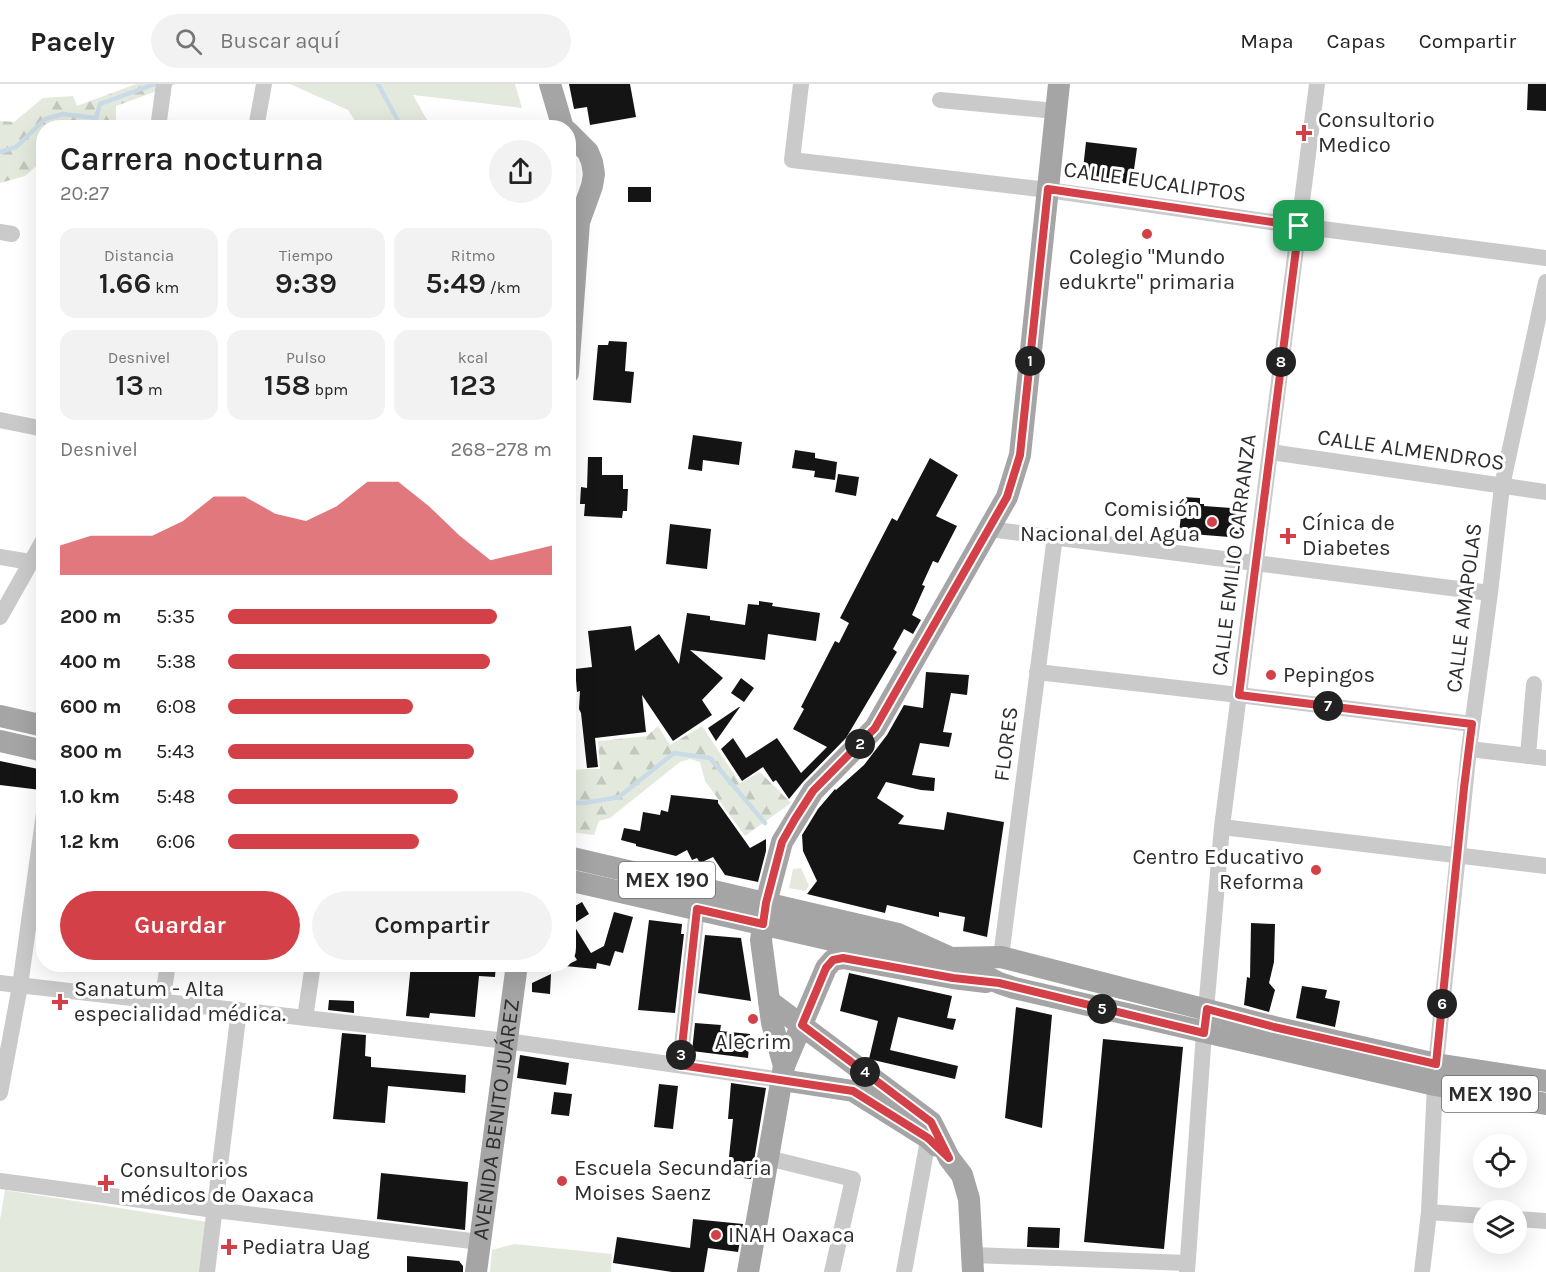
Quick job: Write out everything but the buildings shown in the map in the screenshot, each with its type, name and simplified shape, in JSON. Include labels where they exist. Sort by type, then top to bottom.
[{"type":"main road","points":[[550,84],[561,120]]},
{"type":"main road","points":[[783,1073],[772,1023],[761,940],[782,842],[813,791],[875,728],[1007,497],[1020,455],[1059,84]]},
{"type":"main road","points":[[576,140],[588,152],[594,174],[579,222],[576,263]]},
{"type":"main road","points":[[576,216],[579,222]]},
{"type":"main road","points":[[0,716],[36,724]]},
{"type":"main road","points":[[0,741],[36,749]]},
{"type":"main road","name":"MEX 190","points":[[576,859],[765,914]]},
{"type":"main road","name":"MEX 190","points":[[576,882],[697,909],[765,914],[897,934],[951,957],[999,983],[1204,1033],[1435,1075],[1546,1081]]},
{"type":"main road","name":"MEX 190","points":[[951,957],[1001,957],[1274,1027],[1435,1075],[1546,1104]]},
{"type":"main road","points":[[748,1272],[783,1073],[826,968],[833,960],[843,958],[953,978],[999,983]]},
{"type":"main road","name":"AVENIDA BENITO JUÁREZ","points":[[476,1272],[516,972]]},
{"type":"main road","points":[[770,1001],[929,1130],[962,1175],[969,1199],[973,1264]]},
{"type":"main road","points":[[783,1073],[853,1091],[929,1130]]},
{"type":"street","points":[[257,120],[264,84]]},
{"type":"street","name":"CALLE EUCALIPTOS","points":[[801,84],[792,160],[1048,189],[1299,226],[1546,258]]},
{"type":"street","name":"CALLE EMILIO CARRANZA","points":[[1187,1268],[1222,827],[1317,84]]},
{"type":"street","points":[[159,120],[164,87]]},
{"type":"street","points":[[940,100],[1056,111]]},
{"type":"street","name":"CALLE AMAPOLAS","points":[[1422,1272],[1429,1212],[1435,1075],[1468,749],[1490,593],[1502,486],[1546,282]]},
{"type":"street","points":[[0,420],[36,427]]},
{"type":"street","name":"CALLE ALMENDROS","points":[[1270,452],[1546,492]]},
{"type":"street","points":[[989,529],[1490,593]]},
{"type":"street","name":"FLORES","points":[[1001,957],[1054,536]]},
{"type":"street","points":[[0,617],[36,552]]},
{"type":"street","points":[[0,557],[30,562]]},
{"type":"street","points":[[1037,672],[1472,724]]},
{"type":"street","points":[[1528,756],[1534,684]]},
{"type":"street","points":[[1468,749],[1546,758]]},
{"type":"street","points":[[1222,827],[1546,866]]},
{"type":"street","points":[[0,1093],[20,986],[36,871]]},
{"type":"street","points":[[680,1065],[697,909]]},
{"type":"street","points":[[162,1002],[167,972]]},
{"type":"street","points":[[305,1018],[312,972]]},
{"type":"street","points":[[0,983],[507,1041],[680,1065],[783,1073]]},
{"type":"street","points":[[207,1272],[239,1010]]},
{"type":"street","points":[[904,1272],[929,1130]]},
{"type":"street","points":[[768,1158],[853,1179],[832,1272]]},
{"type":"street","points":[[0,1181],[480,1242]]},
{"type":"street","points":[[1429,1212],[1473,1215]]},
{"type":"street","points":[[1527,1220],[1546,1221]]},
{"type":"street","points":[[973,1264],[1187,1268]]},
{"type":"green space","points":[[136,84],[176,84],[116,106],[116,120],[36,120],[36,166],[25,176],[0,183],[0,121],[14,122],[43,98],[73,96],[77,106]]},
{"type":"green space","points":[[290,84],[515,84],[522,108],[413,95],[427,120],[354,120],[348,110]]},
{"type":"green space","points":[[658,726],[670,745],[702,726],[740,783],[760,772],[791,803],[745,836],[705,781],[700,762],[690,759],[680,762],[610,818],[599,821],[594,835],[576,833],[576,770],[600,769],[598,741],[647,736]]},
{"type":"green space","points":[[801,868],[809,886],[805,891],[789,888],[793,869]]},
{"type":"green space","points":[[5,1190],[208,1222],[200,1272],[0,1272],[0,1220]]},
{"type":"green space","points":[[514,1244],[612,1254],[611,1272],[490,1272],[492,1250]]},
{"type":"waterway","points":[[44,120],[63,114],[96,118],[100,104],[155,84]]},
{"type":"waterway","points":[[378,84],[398,120]]},
{"type":"waterway","points":[[0,152],[16,147],[36,128]]},
{"type":"waterway","points":[[576,803],[619,797],[674,753],[710,758],[765,823]]},
{"type":"place","name":"Consultorio Medico","points":[[1304,133]]},
{"type":"place","name":"Colegio \"Mundo edukrte\" primaria","points":[[1147,234]]},
{"type":"place","name":"Comisión Nacional del Agua","points":[[1212,522]]},
{"type":"place","name":"Cínica de Diabetes","points":[[1288,536]]},
{"type":"place","name":"Pepingos","points":[[1271,675]]},
{"type":"place","name":"Centro Educativo Reforma","points":[[1316,870]]},
{"type":"place","name":"Sanatum - Alta especialidad médica.","points":[[60,1002]]},
{"type":"place","name":"Alecrim","points":[[753,1019]]},
{"type":"place","name":"Escuela Secundaria Moises Saenz","points":[[562,1181]]},
{"type":"place","name":"Consultorios médicos de Oaxaca","points":[[106,1183]]},
{"type":"place","name":"INAH Oaxaca","points":[[716,1235]]},
{"type":"place","name":"Pediatra Uag","points":[[229,1247]]},
{"type":"route","points":[[1048,189],[1299,226],[1239,695],[1472,724],[1436,1064],[1274,1027],[1207,1009],[1204,1033],[999,983],[953,978],[843,958],[833,960],[826,968],[802,1025],[931,1122],[949,1158],[928,1138],[853,1091],[680,1065],[697,909],[763,924],[766,903],[782,842],[795,819],[813,791],[875,728],[1007,497],[1020,455],[1048,189]]}]
